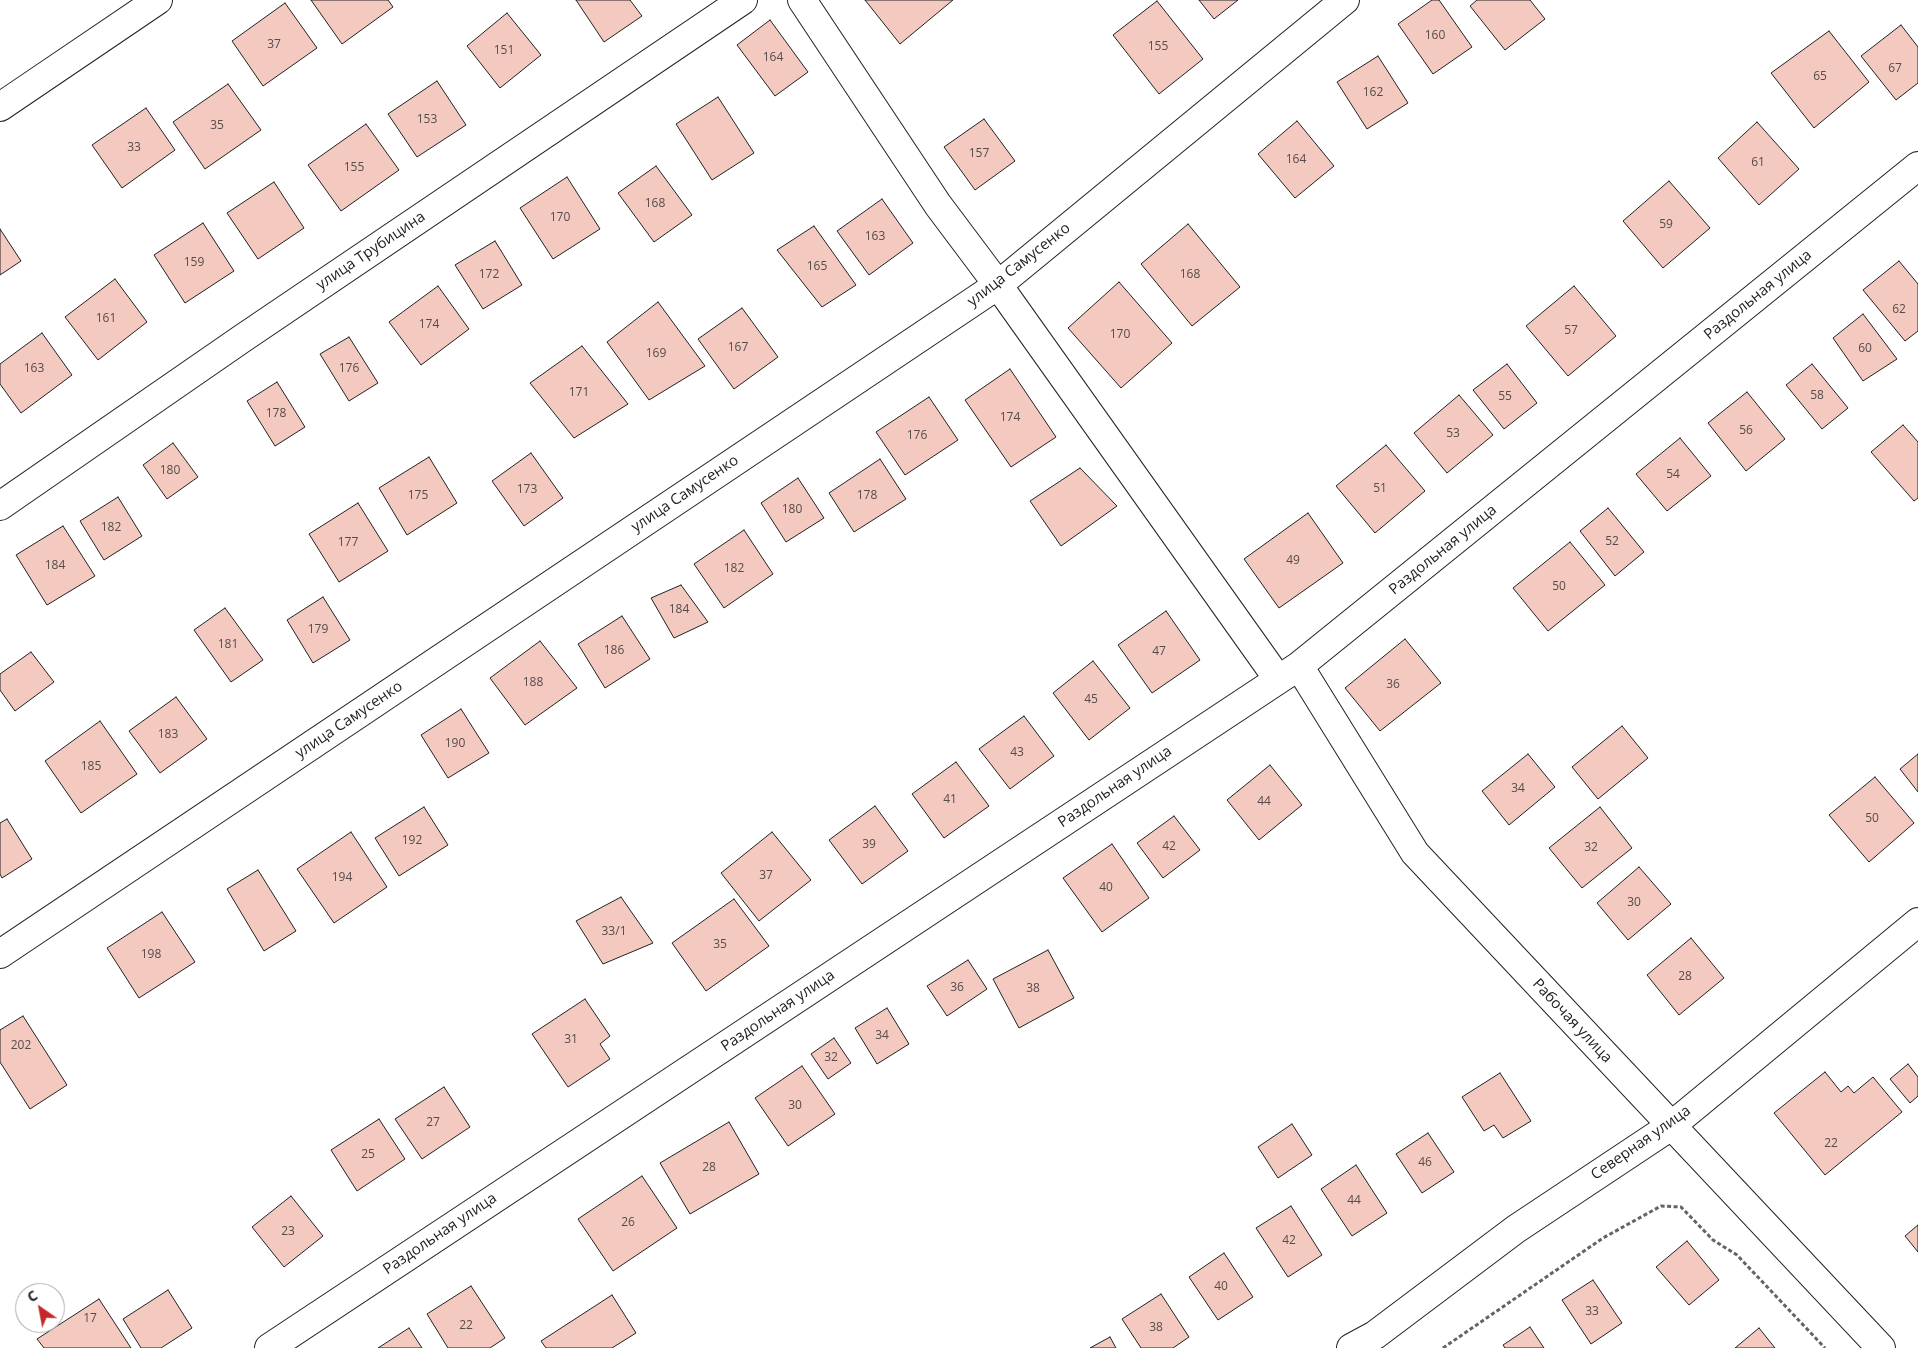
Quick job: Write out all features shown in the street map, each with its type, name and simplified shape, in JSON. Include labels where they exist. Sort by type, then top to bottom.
[{"type":"street","points":[[0,107],[158,0]]},
{"type":"street","name":"улица Трубицина","points":[[0,506],[243,338],[743,0]]},
{"type":"street","name":"Рабочая улица","points":[[802,0],[938,205],[1289,673],[1415,853],[1881,1348]]},
{"type":"street","name":"улица Самусенко","points":[[0,954],[998,285],[1345,0]]},
{"type":"street","name":"Раздольная улица","points":[[269,1348],[1289,673],[1918,166]]},
{"type":"street","name":"Северная улица","points":[[1351,1348],[1375,1334],[1516,1229],[1671,1126],[1918,922]]},
{"type":"path","points":[[1443,1348],[1604,1238],[1661,1206],[1681,1207],[1713,1240],[1736,1255],[1825,1348]]},
{"type":"building","points":[[311,0],[388,0],[393,7],[342,44]]},
{"type":"building","points":[[576,0],[630,0],[642,16],[604,42]]},
{"type":"building","points":[[865,0],[953,0],[900,44]]},
{"type":"building","points":[[1199,0],[1238,0],[1214,19]]},
{"type":"building","points":[[1432,0],[1439,0],[1472,47],[1433,74],[1398,24]]},
{"type":"building","points":[[1477,0],[1530,0],[1545,19],[1505,50],[1470,6]]},
{"type":"building","points":[[1157,1],[1203,59],[1159,94],[1113,35]]},
{"type":"building","points":[[285,3],[317,48],[263,86],[232,41]]},
{"type":"building","points":[[507,13],[541,55],[500,88],[467,46]]},
{"type":"building","points":[[770,20],[808,72],[775,96],[737,45]]},
{"type":"building","points":[[1901,25],[1918,47],[1918,83],[1896,100],[1861,56]]},
{"type":"building","points":[[1829,31],[1869,82],[1814,128],[1771,73]]},
{"type":"building","points":[[1378,56],[1408,103],[1367,129],[1337,82]]},
{"type":"building","points":[[437,81],[466,125],[417,157],[388,114]]},
{"type":"building","points":[[228,84],[261,130],[205,169],[173,122]]},
{"type":"building","points":[[718,97],[754,153],[712,180],[676,124]]},
{"type":"building","points":[[146,108],[175,150],[122,188],[92,145]]},
{"type":"building","points":[[984,119],[1015,161],[975,190],[944,147]]},
{"type":"building","points":[[1297,121],[1334,166],[1295,198],[1258,154]]},
{"type":"building","points":[[1757,122],[1799,169],[1759,205],[1718,158]]},
{"type":"building","points":[[366,124],[399,170],[341,211],[308,165]]},
{"type":"building","points":[[656,166],[692,215],[654,242],[618,193]]},
{"type":"building","points":[[567,177],[600,229],[553,259],[520,208]]},
{"type":"building","points":[[1669,181],[1710,228],[1663,268],[1623,221]]},
{"type":"building","points":[[274,182],[304,228],[258,259],[227,213]]},
{"type":"building","points":[[882,199],[913,243],[869,275],[837,231]]},
{"type":"building","points":[[203,223],[234,271],[185,303],[154,255]]},
{"type":"building","points":[[1188,224],[1240,287],[1192,326],[1141,264]]},
{"type":"building","points":[[814,226],[856,285],[822,307],[777,250]]},
{"type":"building","points":[[0,229],[21,261],[0,275]]},
{"type":"building","points":[[495,241],[522,285],[483,309],[455,265]]},
{"type":"building","points":[[1899,261],[1918,284],[1918,331],[1905,341],[1863,290]]},
{"type":"building","points":[[115,279],[147,322],[98,360],[65,317]]},
{"type":"building","points":[[1119,282],[1172,343],[1121,388],[1068,328]]},
{"type":"building","points":[[438,286],[469,329],[421,365],[389,322]]},
{"type":"building","points":[[1574,286],[1616,336],[1568,376],[1526,326]]},
{"type":"building","points":[[658,302],[705,366],[649,400],[607,342]]},
{"type":"building","points":[[742,308],[778,357],[734,389],[698,339]]},
{"type":"building","points":[[1863,314],[1897,359],[1863,381],[1833,338]]},
{"type":"building","points":[[42,333],[72,375],[21,413],[0,384],[0,364]]},
{"type":"building","points":[[349,337],[378,383],[349,401],[320,354]]},
{"type":"building","points":[[582,346],[628,404],[574,438],[530,383]]},
{"type":"building","points":[[1507,364],[1537,403],[1504,429],[1473,390]]},
{"type":"building","points":[[1812,364],[1848,408],[1822,429],[1786,385]]},
{"type":"building","points":[[1010,369],[1056,437],[1011,467],[965,400]]},
{"type":"building","points":[[277,382],[305,427],[275,446],[247,401]]},
{"type":"building","points":[[1747,392],[1785,439],[1746,471],[1708,423]]},
{"type":"building","points":[[1459,395],[1493,435],[1447,473],[1414,433]]},
{"type":"building","points":[[929,397],[958,440],[905,475],[876,432]]},
{"type":"building","points":[[1903,425],[1918,442],[1918,498],[1914,501],[1871,452]]},
{"type":"building","points":[[1680,438],[1711,476],[1667,511],[1636,474]]},
{"type":"building","points":[[173,443],[198,477],[167,499],[143,465]]},
{"type":"building","points":[[1386,445],[1425,491],[1375,533],[1336,486]]},
{"type":"building","points":[[531,453],[563,498],[524,526],[492,481]]},
{"type":"building","points":[[429,457],[457,503],[407,535],[379,488]]},
{"type":"building","points":[[880,459],[906,499],[854,532],[829,493]]},
{"type":"building","points":[[1080,468],[1117,506],[1061,546],[1030,501]]},
{"type":"building","points":[[798,478],[824,518],[786,542],[761,503]]},
{"type":"building","points":[[118,497],[142,536],[104,560],[80,521]]},
{"type":"building","points":[[358,503],[388,551],[339,582],[309,534]]},
{"type":"building","points":[[1608,508],[1644,552],[1615,576],[1580,531]]},
{"type":"building","points":[[1308,513],[1343,563],[1279,608],[1244,559]]},
{"type":"building","points":[[63,526],[95,576],[47,605],[16,555]]},
{"type":"building","points":[[744,530],[773,574],[724,608],[694,564]]},
{"type":"building","points":[[1570,542],[1605,585],[1548,631],[1513,588]]},
{"type":"building","points":[[681,585],[708,622],[674,638],[651,598]]},
{"type":"building","points":[[323,597],[350,640],[313,663],[287,620]]},
{"type":"building","points":[[225,608],[263,660],[231,682],[194,630]]},
{"type":"building","points":[[1166,611],[1200,660],[1152,693],[1118,645]]},
{"type":"building","points":[[622,616],[650,659],[605,688],[578,644]]},
{"type":"building","points":[[1405,639],[1441,683],[1380,731],[1345,688]]},
{"type":"building","points":[[540,641],[577,688],[525,725],[490,678]]},
{"type":"building","points":[[31,652],[54,682],[15,711],[0,690],[0,674]]},
{"type":"building","points":[[1093,661],[1130,708],[1089,740],[1053,693]]},
{"type":"building","points":[[176,697],[207,739],[160,773],[129,731]]},
{"type":"building","points":[[461,709],[489,753],[448,778],[421,735]]},
{"type":"building","points":[[1024,716],[1054,756],[1010,789],[979,749]]},
{"type":"building","points":[[100,721],[137,774],[81,813],[45,761]]},
{"type":"building","points":[[1622,726],[1648,758],[1598,799],[1572,767]]},
{"type":"building","points":[[1528,754],[1555,787],[1509,825],[1482,791]]},
{"type":"building","points":[[1918,754],[1918,792],[1900,769]]},
{"type":"building","points":[[956,762],[989,806],[944,838],[912,794]]},
{"type":"building","points":[[1270,765],[1302,805],[1259,840],[1227,800]]},
{"type":"building","points":[[1875,777],[1914,823],[1869,862],[1829,815]]},
{"type":"building","points":[[875,806],[908,851],[862,884],[829,840]]},
{"type":"building","points":[[424,807],[448,845],[399,876],[375,838]]},
{"type":"building","points":[[1600,807],[1632,848],[1582,888],[1549,848]]},
{"type":"building","points":[[1174,816],[1200,850],[1163,878],[1137,843]]},
{"type":"building","points":[[7,819],[32,859],[2,878],[0,874],[0,823]]},
{"type":"building","points":[[351,832],[387,887],[334,923],[297,869]]},
{"type":"building","points":[[772,832],[811,880],[759,921],[721,873]]},
{"type":"building","points":[[1112,844],[1149,898],[1102,932],[1063,878]]},
{"type":"building","points":[[1639,867],[1671,904],[1628,940],[1597,903]]},
{"type":"building","points":[[258,870],[296,931],[264,951],[227,889]]},
{"type":"building","points":[[621,897],[653,943],[603,964],[576,921]]},
{"type":"building","points":[[734,899],[769,946],[706,991],[672,943]]},
{"type":"building","points":[[162,912],[195,962],[139,998],[107,948]]},
{"type":"building","points":[[1691,938],[1724,978],[1679,1015],[1647,975]]},
{"type":"building","points":[[1048,950],[1074,998],[1019,1028],[993,979]]},
{"type":"building","points":[[968,960],[987,989],[947,1016],[927,986]]},
{"type":"building","points":[[585,999],[610,1036],[600,1044],[610,1059],[568,1087],[532,1034]]},
{"type":"building","points":[[887,1008],[909,1044],[877,1064],[855,1028]]},
{"type":"building","points":[[23,1016],[67,1085],[30,1109],[0,1062],[0,1030]]},
{"type":"building","points":[[834,1038],[851,1063],[828,1079],[811,1054]]},
{"type":"building","points":[[1908,1064],[1918,1077],[1918,1096],[1910,1103],[1890,1079]]},
{"type":"building","points":[[802,1066],[835,1114],[788,1146],[755,1098]]},
{"type":"building","points":[[1825,1072],[1841,1092],[1848,1086],[1854,1093],[1873,1077],[1902,1112],[1825,1175],[1774,1113]]},
{"type":"building","points":[[1500,1073],[1531,1121],[1503,1138],[1494,1125],[1484,1131],[1462,1097]]},
{"type":"building","points":[[444,1087],[470,1127],[422,1159],[395,1119]]},
{"type":"building","points":[[379,1119],[405,1159],[357,1191],[331,1150]]},
{"type":"building","points":[[729,1122],[759,1174],[690,1214],[660,1163]]},
{"type":"building","points":[[1292,1124],[1312,1155],[1278,1178],[1258,1147]]},
{"type":"building","points":[[1428,1133],[1454,1172],[1422,1193],[1396,1154]]},
{"type":"building","points":[[1356,1165],[1387,1213],[1352,1236],[1321,1189]]},
{"type":"building","points":[[642,1176],[677,1228],[613,1271],[578,1219]]},
{"type":"building","points":[[291,1196],[323,1236],[284,1267],[252,1227]]},
{"type":"building","points":[[1291,1206],[1322,1255],[1288,1277],[1256,1228]]},
{"type":"building","points":[[1918,1225],[1918,1252],[1905,1236]]},
{"type":"building","points":[[1687,1241],[1719,1280],[1689,1305],[1656,1267]]},
{"type":"building","points":[[1224,1253],[1253,1297],[1218,1320],[1189,1277]]},
{"type":"building","points":[[1593,1280],[1622,1323],[1591,1344],[1562,1300]]},
{"type":"building","points":[[471,1286],[505,1338],[490,1348],[448,1348],[427,1314]]},
{"type":"building","points":[[168,1290],[192,1328],[161,1348],[141,1348],[123,1319]]},
{"type":"building","points":[[1161,1294],[1189,1337],[1173,1348],[1141,1348],[1122,1319]]},
{"type":"building","points":[[612,1295],[636,1333],[612,1348],[546,1348],[541,1341]]},
{"type":"building","points":[[99,1299],[131,1348],[44,1348],[37,1339],[46,1333],[65,1333],[65,1321]]},
{"type":"building","points":[[1530,1327],[1544,1348],[1505,1348],[1503,1345]]},
{"type":"building","points":[[409,1328],[422,1348],[378,1348]]},
{"type":"building","points":[[1759,1328],[1775,1348],[1735,1348]]},
{"type":"building","points":[[1110,1337],[1116,1348],[1090,1348]]}]
